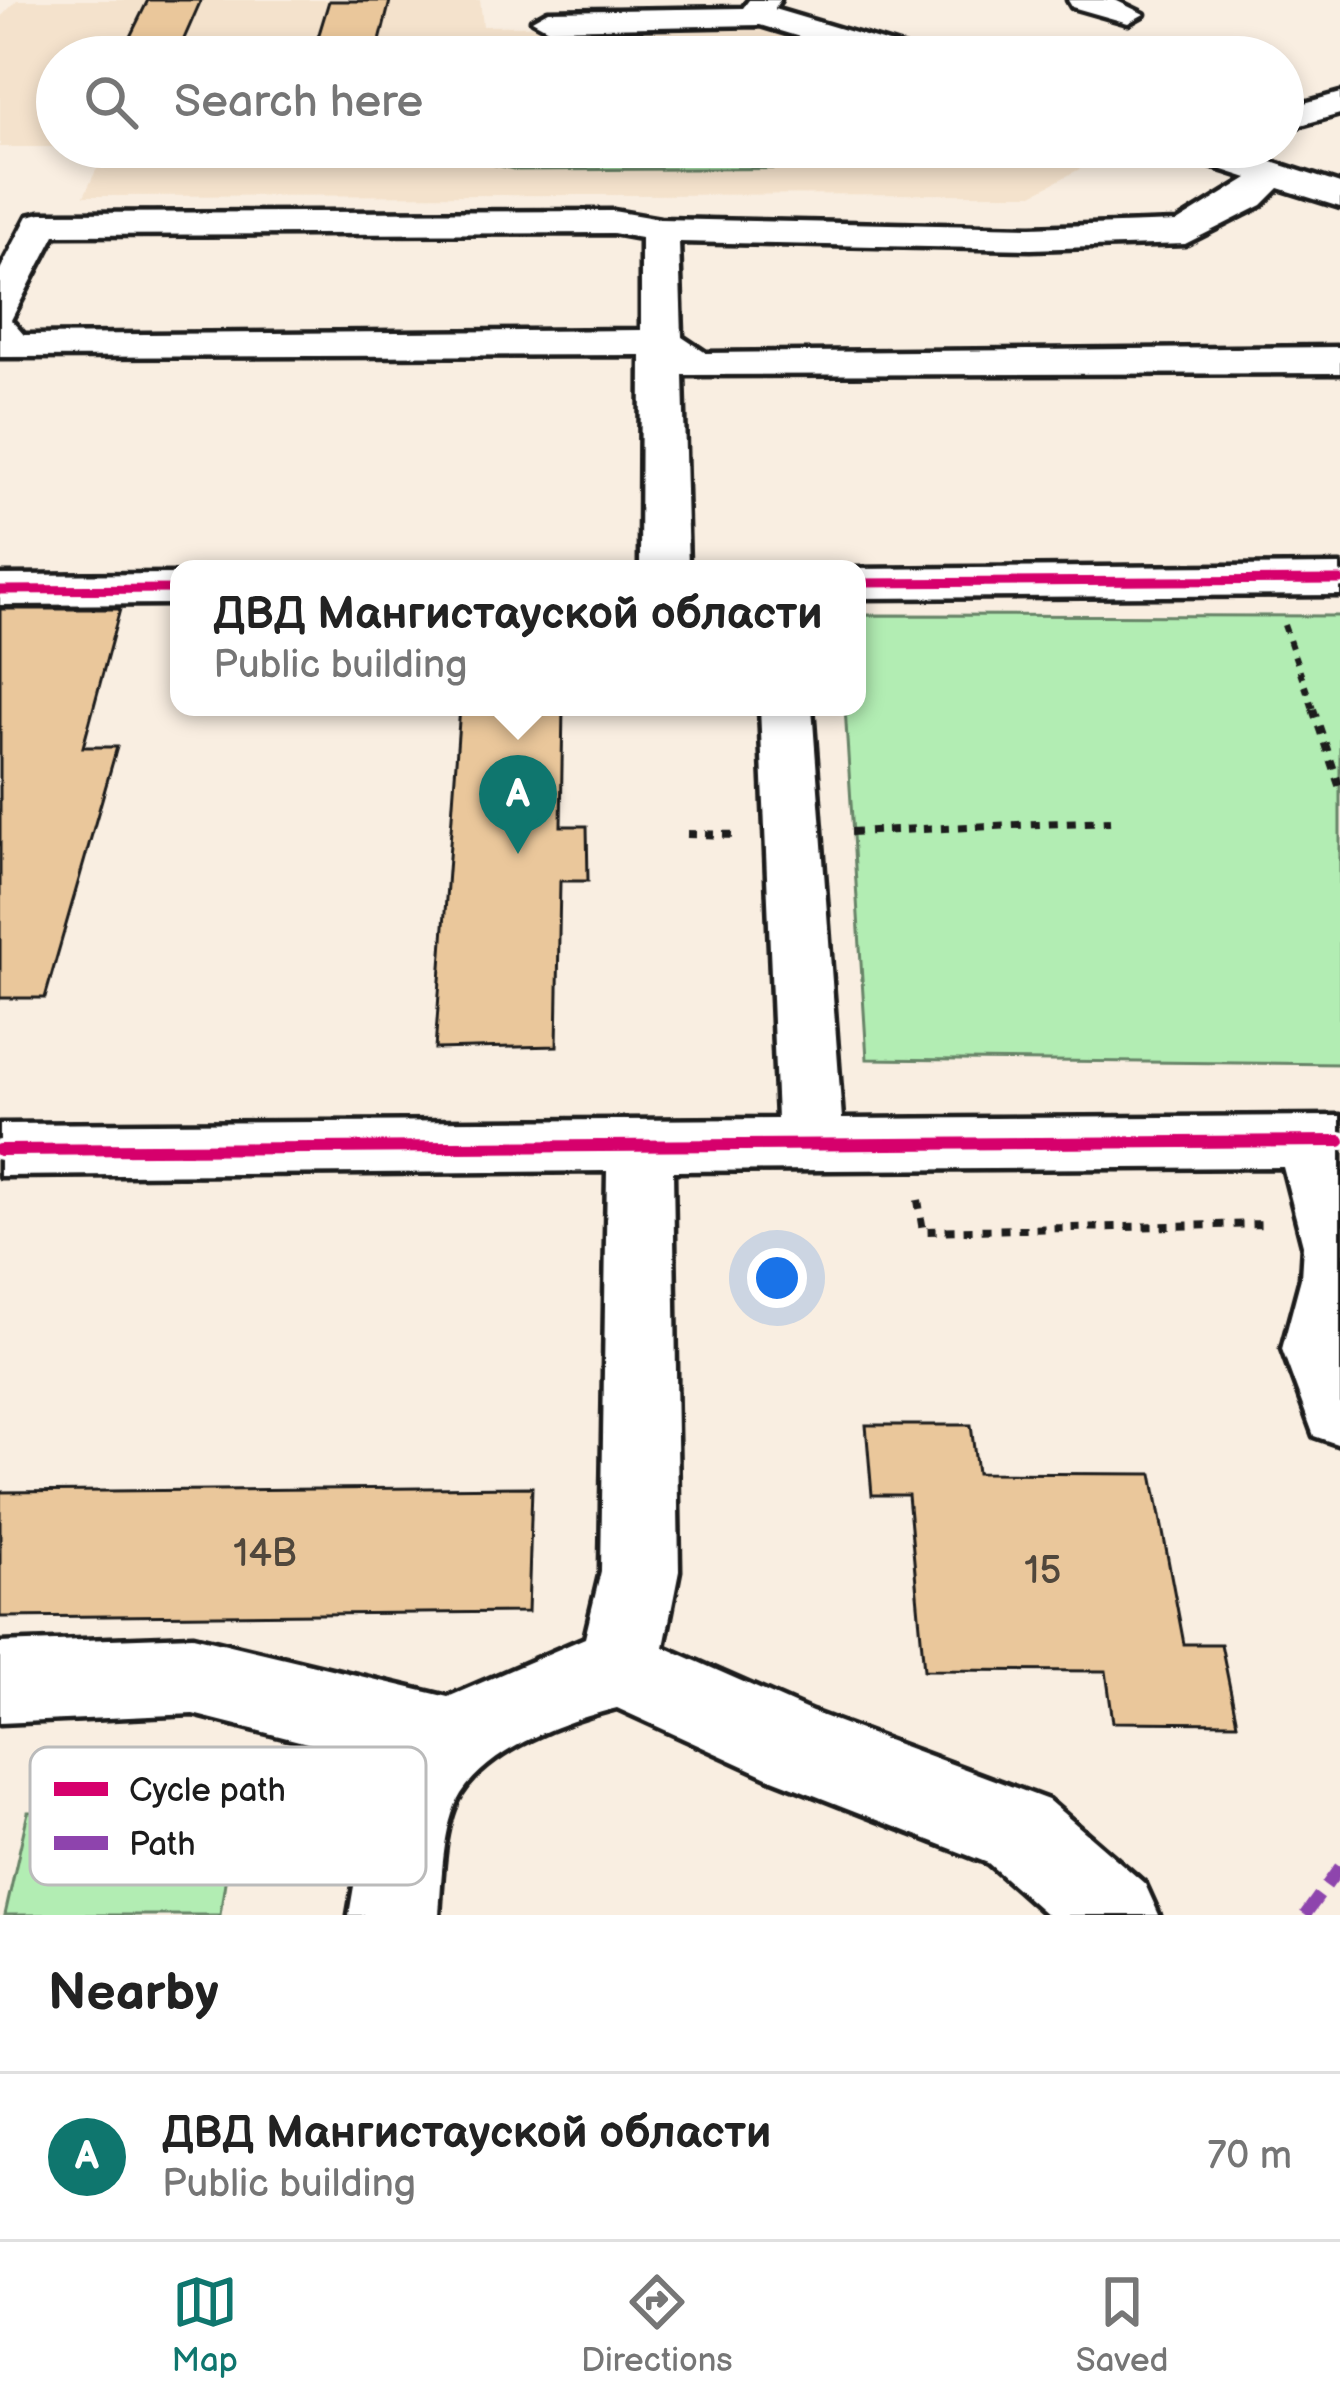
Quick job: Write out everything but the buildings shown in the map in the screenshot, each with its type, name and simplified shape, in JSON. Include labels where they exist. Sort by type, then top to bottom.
[{"type":"street","points":[[1083,0],[1128,14]]},
{"type":"street","points":[[548,20],[752,17],[760,6],[842,36]]},
{"type":"street","points":[[1304,114],[1340,103]]},
{"type":"street","points":[[1258,168],[1340,196]]},
{"type":"street","points":[[0,223],[613,222],[660,230],[1031,238],[1185,233],[1249,197],[1273,174]]},
{"type":"street","points":[[0,311],[41,224]]},
{"type":"street","points":[[660,230],[664,560]]},
{"type":"street","points":[[0,330],[12,348],[662,342],[698,365],[1340,360]]},
{"type":"street","points":[[866,583],[1340,580]]},
{"type":"street","points":[[0,590],[170,589]]},
{"type":"street","points":[[786,716],[811,1144]]},
{"type":"street","points":[[0,1150],[1325,1142],[1336,1278],[1333,1369]]},
{"type":"street","points":[[620,1668],[640,1571],[640,1146]]},
{"type":"street","points":[[426,1774],[457,1740],[573,1677],[620,1668],[800,1749],[1018,1832],[1114,1915]]},
{"type":"street","points":[[0,1683],[193,1676],[457,1740]]},
{"type":"street","points":[[394,1915],[400,1885]]},
{"type":"path","points":[[1268,580],[1340,788]]},
{"type":"path","points":[[687,834],[793,835],[1110,821]]},
{"type":"path","points":[[910,1143],[923,1231],[1218,1221],[1333,1228]]},
{"type":"shaded area","points":[[17,0],[480,0],[483,26],[773,23],[813,36],[36,36],[36,147],[0,147],[0,18]]},
{"type":"shaded area","points":[[97,168],[1081,168],[1033,194],[84,196]]},
{"type":"green space","points":[[509,168],[854,168],[518,170]]},
{"type":"green space","points":[[866,615],[1340,616],[1340,1064],[867,1059],[846,716],[866,716]]},
{"type":"green space","points":[[28,1812],[30,1885],[225,1885],[220,1915],[5,1915]]},
{"type":"marked path","points":[[1305,1915],[1340,1867]]},
{"type":"cycle path","points":[[866,583],[1340,580]]},
{"type":"cycle path","points":[[0,590],[170,589]]},
{"type":"cycle path","points":[[0,1150],[1340,1141]]},
{"type":"place","name":"ДВД Мангистауской области","points":[[518,854]]}]
